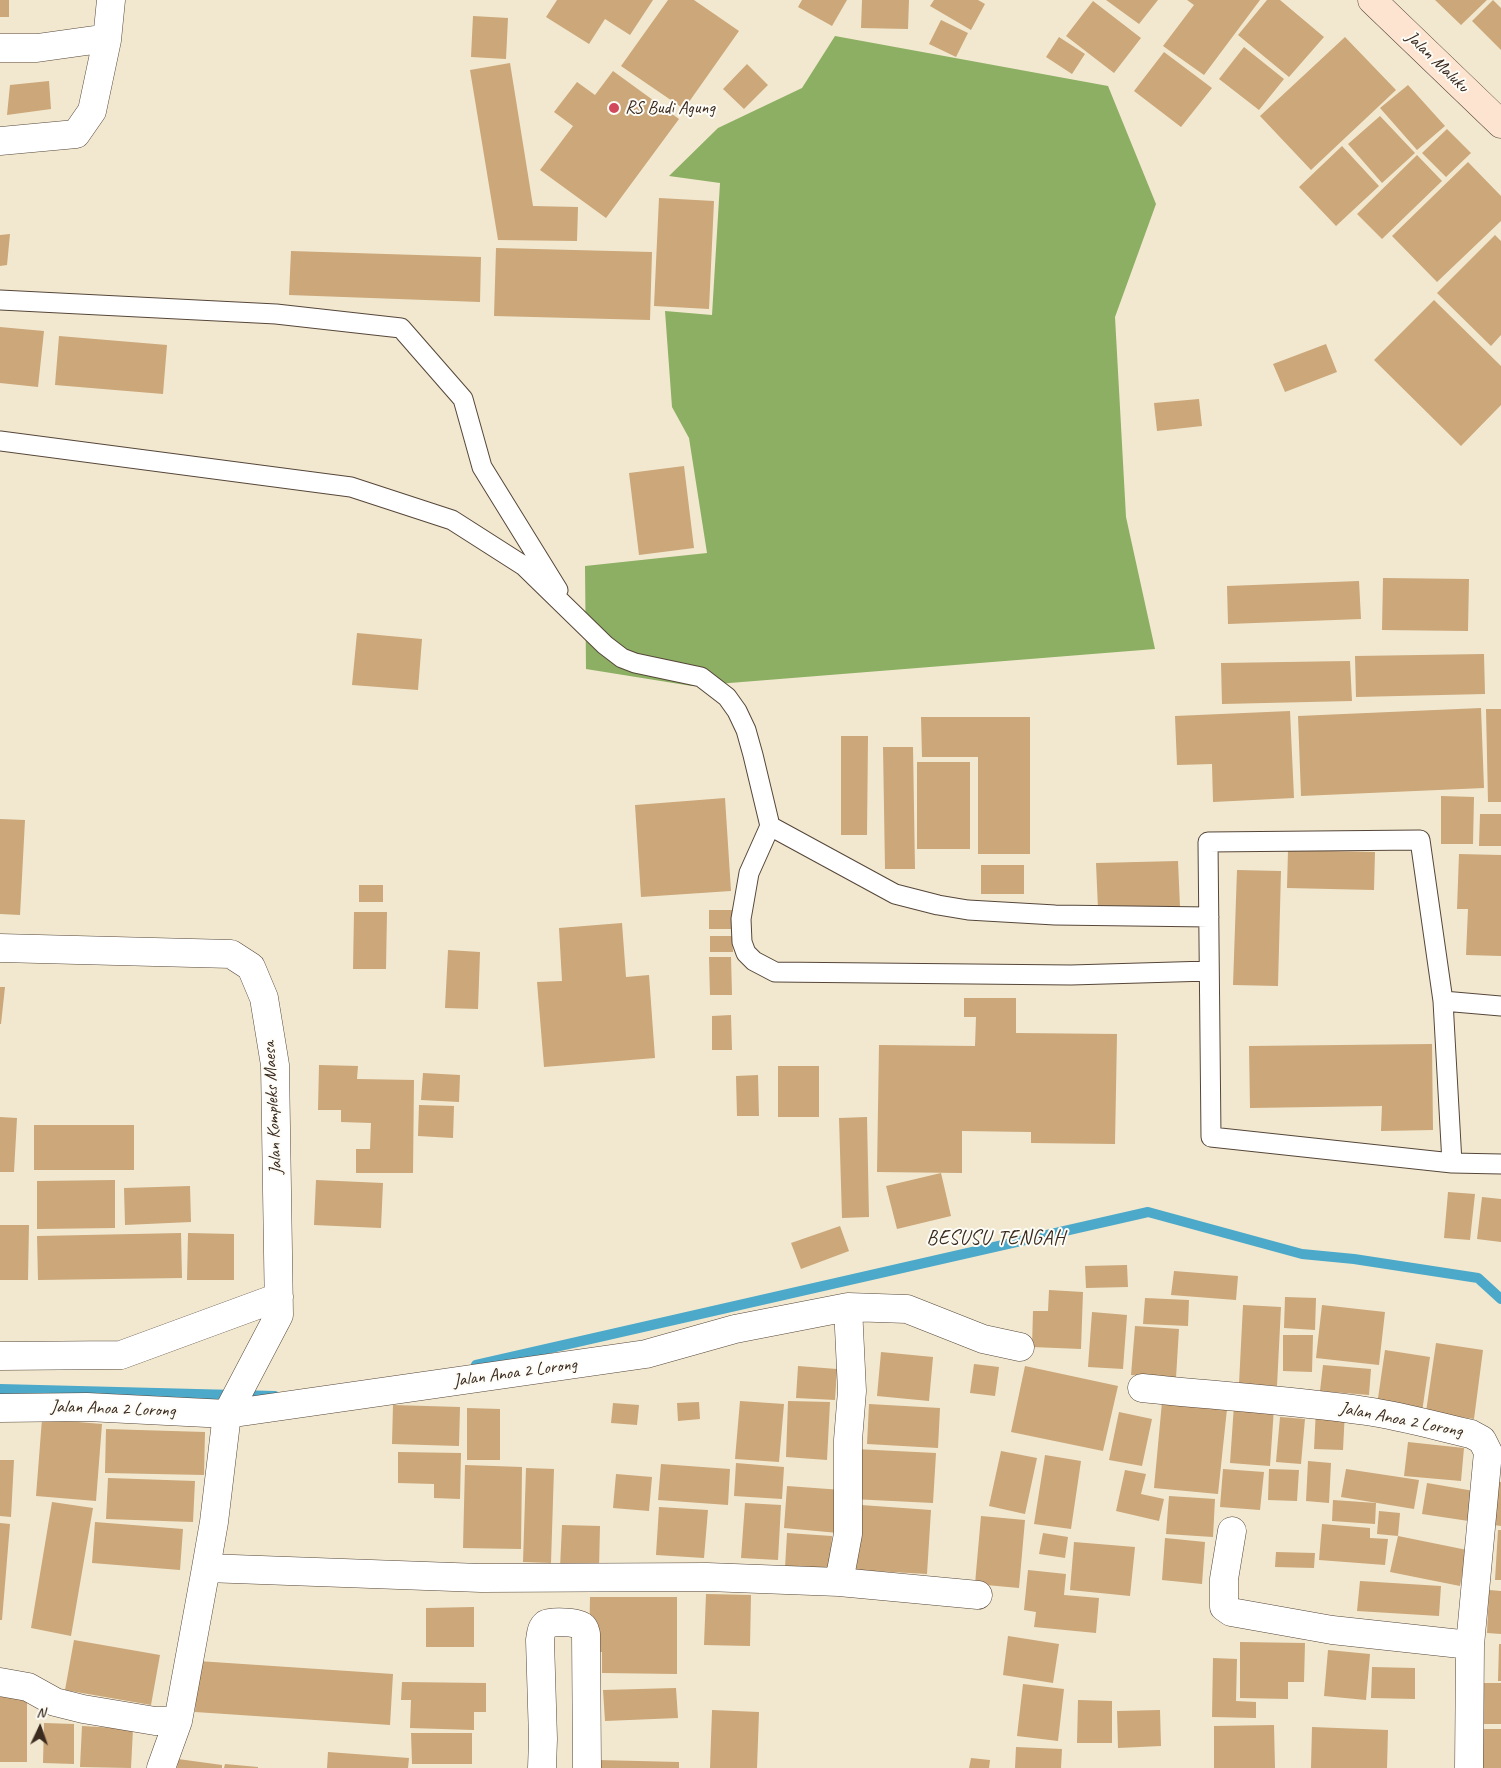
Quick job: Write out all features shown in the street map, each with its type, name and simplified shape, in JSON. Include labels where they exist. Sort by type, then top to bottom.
[{"type":"main road","name":"Jalan Maluku","points":[[1372,0],[1501,124]]},
{"type":"street","points":[[0,141],[76,134],[92,111],[107,40],[111,0]]},
{"type":"street","points":[[0,48],[37,48],[107,40]]},
{"type":"street","name":"Jalan Kompleks Maesa","points":[[0,948],[231,954],[251,967],[264,998],[275,1064],[279,1306]]},
{"type":"street","points":[[0,1356],[121,1355],[279,1306]]},
{"type":"street","points":[[161,1768],[178,1721],[214,1522],[227,1414],[279,1306]]},
{"type":"street","points":[[839,1582],[848,1534],[848,1440],[852,1391],[848,1307]]},
{"type":"street","name":"Jalan Anoa 2 Lorong","points":[[0,1408],[87,1407],[227,1414],[646,1354],[735,1329],[848,1307],[907,1309],[983,1340],[1020,1347]]},
{"type":"street","name":"Jalan Anoa 2 Lorong","points":[[1142,1388],[1207,1395],[1274,1399],[1368,1411],[1471,1434],[1482,1440],[1488,1452],[1470,1645],[1469,1768]]},
{"type":"street","points":[[1232,1530],[1224,1579],[1224,1607],[1231,1612],[1332,1630],[1470,1645]]},
{"type":"street","points":[[206,1568],[481,1578],[708,1577],[839,1582],[978,1595]]},
{"type":"street","points":[[542,1768],[540,1640],[544,1626],[548,1623],[560,1622],[579,1624],[585,1629],[586,1634],[587,1768]]},
{"type":"street","points":[[0,1682],[28,1687],[55,1702],[83,1709],[155,1721],[178,1721]]},
{"type":"lane","points":[[0,300],[276,314],[401,328],[463,399],[482,467],[575,617]]},
{"type":"lane","points":[[0,441],[351,487],[452,520],[524,566],[605,646],[622,658],[635,663],[701,677],[727,697],[737,711],[746,730],[770,826],[749,873],[741,919],[742,942],[746,953],[754,961],[775,972],[956,972],[1071,975],[1209,971]]},
{"type":"lane","points":[[770,826],[895,894],[938,905],[968,910],[1055,916],[1209,917]]},
{"type":"lane","points":[[1452,1163],[1443,1001],[1420,840],[1208,842],[1211,1137],[1452,1163],[1501,1164]]},
{"type":"lane","points":[[1443,1001],[1501,1006]]},
{"type":"green space","points":[[835,36],[1108,86],[1156,204],[1115,317],[1126,517],[1155,649],[692,686],[586,669],[585,566],[707,553],[689,438],[672,407],[665,311],[712,315],[720,183],[669,176],[718,128],[802,88]]},
{"type":"building","points":[[0,0],[9,0],[9,17],[0,17]]},
{"type":"building","points":[[557,0],[653,0],[630,35],[605,19],[589,44],[546,17]]},
{"type":"building","points":[[668,0],[694,0],[739,31],[684,109],[621,66]]},
{"type":"building","points":[[802,0],[847,0],[832,26],[798,7]]},
{"type":"building","points":[[862,0],[909,0],[908,29],[861,28]]},
{"type":"building","points":[[934,0],[978,0],[985,4],[971,30],[930,6]]},
{"type":"building","points":[[1106,0],[1158,0],[1139,24]]},
{"type":"building","points":[[1187,0],[1260,0],[1204,75],[1163,46],[1194,5]]},
{"type":"building","points":[[1267,0],[1280,0],[1324,37],[1289,77],[1238,35]]},
{"type":"building","points":[[1435,0],[1487,0],[1461,25]]},
{"type":"building","points":[[1493,0],[1501,8],[1501,50],[1472,21]]},
{"type":"building","points":[[1093,1],[1141,38],[1114,73],[1066,36]]},
{"type":"building","points":[[473,16],[508,18],[506,59],[471,57]]},
{"type":"building","points":[[941,20],[968,33],[956,57],[929,44]]},
{"type":"building","points":[[1059,37],[1085,54],[1072,74],[1046,57]]},
{"type":"building","points":[[1345,37],[1396,90],[1311,170],[1260,116]]},
{"type":"building","points":[[1244,47],[1284,79],[1259,110],[1219,79]]},
{"type":"building","points":[[1164,52],[1212,88],[1181,127],[1134,91]]},
{"type":"building","points":[[510,63],[533,206],[578,207],[577,241],[498,240],[470,70]]},
{"type":"building","points":[[747,64],[768,85],[744,109],[723,89]]},
{"type":"building","points":[[613,71],[679,119],[606,218],[540,170],[573,126],[554,112],[577,82],[595,95]]},
{"type":"building","points":[[49,81],[51,109],[7,115],[10,85]]},
{"type":"building","points":[[1408,85],[1445,126],[1417,150],[1380,108]]},
{"type":"building","points":[[1380,116],[1415,153],[1382,183],[1348,144]]},
{"type":"building","points":[[1447,129],[1471,153],[1446,177],[1422,153]]},
{"type":"building","points":[[1342,146],[1379,186],[1336,226],[1299,187]]},
{"type":"building","points":[[1417,155],[1442,181],[1382,239],[1357,214]]},
{"type":"building","points":[[1468,162],[1501,196],[1501,221],[1437,282],[1392,236]]},
{"type":"building","points":[[659,198],[714,201],[709,309],[654,306]]},
{"type":"building","points":[[10,234],[7,265],[0,266],[0,235]]},
{"type":"building","points":[[1495,235],[1501,241],[1501,335],[1491,346],[1437,293]]},
{"type":"building","points":[[496,248],[652,252],[650,320],[494,316]]},
{"type":"building","points":[[291,251],[481,257],[480,302],[289,295]]},
{"type":"building","points":[[1434,300],[1501,366],[1501,405],[1461,446],[1374,360]]},
{"type":"building","points":[[0,327],[44,331],[38,387],[0,383]]},
{"type":"building","points":[[59,336],[167,345],[163,394],[55,385]]},
{"type":"building","points":[[1326,344],[1337,372],[1285,392],[1273,364]]},
{"type":"building","points":[[1199,399],[1202,426],[1157,431],[1154,403]]},
{"type":"building","points":[[684,466],[694,548],[639,555],[629,473]]},
{"type":"building","points":[[1383,578],[1469,579],[1468,631],[1382,630]]},
{"type":"building","points":[[1359,581],[1361,619],[1228,624],[1227,586]]},
{"type":"building","points":[[357,633],[422,639],[418,690],[352,685]]},
{"type":"building","points":[[1484,654],[1485,694],[1356,697],[1355,656]]},
{"type":"building","points":[[1350,661],[1352,701],[1222,704],[1221,663]]},
{"type":"building","points":[[1481,708],[1484,788],[1301,796],[1298,716]]},
{"type":"building","points":[[1486,709],[1501,709],[1501,802],[1488,802]]},
{"type":"building","points":[[1290,711],[1294,798],[1213,802],[1212,764],[1177,765],[1175,716]]},
{"type":"building","points":[[921,717],[1030,717],[1030,854],[978,854],[978,757],[922,757]]},
{"type":"building","points":[[841,736],[868,736],[867,835],[841,835]]},
{"type":"building","points":[[883,747],[913,747],[915,869],[885,869]]},
{"type":"building","points":[[917,762],[970,762],[970,849],[917,849]]},
{"type":"building","points":[[1441,796],[1474,797],[1473,844],[1441,844]]},
{"type":"building","points":[[725,798],[731,891],[641,897],[635,805]]},
{"type":"building","points":[[1480,814],[1501,814],[1501,846],[1479,846]]},
{"type":"building","points":[[0,819],[25,820],[20,915],[0,914]]},
{"type":"building","points":[[1288,850],[1375,852],[1374,890],[1287,888]]},
{"type":"building","points":[[1459,854],[1501,855],[1501,956],[1466,955],[1468,909],[1457,909]]},
{"type":"building","points":[[1178,861],[1180,907],[1098,909],[1096,863]]},
{"type":"building","points":[[981,865],[1024,865],[1024,894],[981,894]]},
{"type":"building","points":[[1237,870],[1281,871],[1278,986],[1233,985]]},
{"type":"building","points":[[359,885],[383,885],[383,902],[359,902]]},
{"type":"building","points":[[709,910],[732,910],[732,929],[709,929]]},
{"type":"building","points":[[354,912],[387,912],[386,969],[353,969]]},
{"type":"building","points":[[622,923],[626,977],[649,975],[655,1058],[544,1067],[537,982],[562,981],[559,928]]},
{"type":"building","points":[[710,936],[732,936],[733,952],[710,952]]},
{"type":"building","points":[[448,950],[480,952],[478,1009],[445,1008]]},
{"type":"building","points":[[709,957],[731,957],[732,995],[710,995]]},
{"type":"building","points":[[0,987],[5,987],[1,1024],[0,1024]]},
{"type":"building","points":[[964,998],[1016,998],[1016,1033],[1117,1034],[1115,1144],[1031,1143],[1031,1132],[962,1131],[962,1173],[877,1172],[879,1045],[975,1046],[976,1017],[964,1017]]},
{"type":"building","points":[[731,1015],[732,1050],[712,1050],[712,1016]]},
{"type":"building","points":[[1432,1044],[1433,1130],[1381,1131],[1382,1106],[1250,1108],[1249,1046]]},
{"type":"building","points":[[319,1065],[358,1066],[357,1079],[414,1080],[413,1173],[356,1173],[356,1149],[370,1149],[371,1123],[341,1122],[341,1110],[318,1110]]},
{"type":"building","points":[[778,1066],[819,1066],[819,1117],[778,1117]]},
{"type":"building","points":[[423,1073],[460,1075],[459,1102],[421,1100]]},
{"type":"building","points":[[758,1075],[759,1116],[737,1116],[736,1076]]},
{"type":"building","points":[[419,1105],[454,1106],[453,1138],[418,1136]]},
{"type":"building","points":[[0,1117],[17,1118],[14,1172],[0,1172]]},
{"type":"building","points":[[867,1117],[869,1217],[842,1218],[839,1118]]},
{"type":"building","points":[[34,1125],[134,1125],[134,1170],[34,1170]]},
{"type":"building","points":[[941,1173],[951,1216],[897,1229],[886,1186]]},
{"type":"building","points":[[115,1180],[115,1228],[37,1229],[37,1181]]},
{"type":"building","points":[[316,1180],[383,1183],[381,1228],[314,1225]]},
{"type":"building","points":[[190,1186],[191,1222],[125,1225],[124,1188]]},
{"type":"building","points":[[1448,1192],[1475,1194],[1470,1240],[1444,1238]]},
{"type":"building","points":[[1482,1197],[1501,1199],[1501,1242],[1477,1239]]},
{"type":"building","points":[[0,1225],[29,1225],[28,1280],[0,1280]]},
{"type":"building","points":[[840,1226],[849,1251],[801,1269],[791,1243]]},
{"type":"building","points":[[181,1233],[182,1278],[38,1280],[37,1236]]},
{"type":"building","points":[[188,1233],[234,1234],[234,1280],[187,1280]]},
{"type":"building","points":[[1127,1265],[1128,1287],[1086,1288],[1085,1266]]},
{"type":"building","points":[[1174,1271],[1238,1276],[1236,1300],[1171,1295]]},
{"type":"building","points":[[1049,1290],[1083,1292],[1081,1349],[1032,1347],[1033,1311],[1048,1311]]},
{"type":"building","points":[[1285,1297],[1316,1298],[1315,1330],[1284,1328]]},
{"type":"building","points":[[1145,1298],[1189,1300],[1188,1326],[1143,1324]]},
{"type":"building","points":[[1243,1305],[1281,1307],[1277,1386],[1239,1384]]},
{"type":"building","points":[[1322,1305],[1385,1312],[1379,1365],[1316,1358]]},
{"type":"building","points":[[1092,1312],[1127,1315],[1123,1369],[1088,1367]]},
{"type":"building","points":[[1135,1326],[1179,1329],[1176,1378],[1131,1375]]},
{"type":"building","points":[[1283,1335],[1313,1335],[1312,1372],[1283,1371]]},
{"type":"building","points":[[1436,1343],[1483,1350],[1474,1419],[1426,1412]]},
{"type":"building","points":[[1385,1350],[1430,1357],[1422,1412],[1377,1405]]},
{"type":"building","points":[[881,1352],[933,1357],[929,1401],[877,1396]]},
{"type":"building","points":[[974,1364],[999,1367],[995,1396],[970,1393]]},
{"type":"building","points":[[1323,1365],[1371,1369],[1369,1395],[1320,1391]]},
{"type":"building","points":[[798,1366],[837,1369],[835,1400],[796,1398]]},
{"type":"building","points":[[1025,1366],[1118,1386],[1103,1451],[1011,1432]]},
{"type":"building","points":[[740,1401],[784,1404],[779,1462],[735,1459]]},
{"type":"building","points":[[788,1401],[830,1402],[827,1460],[786,1457]]},
{"type":"building","points":[[699,1402],[700,1419],[678,1421],[677,1403]]},
{"type":"building","points":[[1162,1402],[1227,1409],[1218,1494],[1154,1488]]},
{"type":"building","points":[[613,1403],[639,1405],[637,1425],[611,1423]]},
{"type":"building","points":[[869,1404],[940,1408],[938,1448],[867,1444]]},
{"type":"building","points":[[393,1405],[460,1407],[459,1446],[392,1444]]},
{"type":"building","points":[[1234,1405],[1274,1408],[1270,1466],[1230,1463]]},
{"type":"building","points":[[467,1408],[500,1409],[500,1460],[467,1460]]},
{"type":"building","points":[[1316,1409],[1345,1410],[1343,1450],[1314,1449]]},
{"type":"building","points":[[1119,1412],[1152,1419],[1142,1466],[1109,1460]]},
{"type":"building","points":[[1280,1417],[1305,1419],[1301,1464],[1276,1462]]},
{"type":"building","points":[[42,1419],[102,1424],[96,1501],[36,1496]]},
{"type":"building","points":[[106,1429],[205,1432],[204,1475],[105,1473]]},
{"type":"building","points":[[1408,1442],[1464,1448],[1461,1481],[1404,1476]]},
{"type":"building","points":[[855,1449],[936,1453],[933,1503],[852,1499]]},
{"type":"building","points":[[1001,1451],[1037,1458],[1025,1514],[989,1506]]},
{"type":"building","points":[[398,1452],[461,1453],[460,1499],[434,1498],[434,1484],[398,1483]]},
{"type":"building","points":[[1045,1455],[1081,1461],[1071,1529],[1034,1524]]},
{"type":"building","points":[[0,1460],[14,1460],[11,1517],[0,1516]]},
{"type":"building","points":[[1308,1461],[1331,1463],[1329,1503],[1306,1501]]},
{"type":"building","points":[[736,1463],[784,1467],[782,1499],[734,1496]]},
{"type":"building","points":[[661,1464],[730,1469],[728,1505],[658,1500]]},
{"type":"building","points":[[465,1465],[522,1467],[521,1549],[463,1548]]},
{"type":"building","points":[[526,1468],[554,1469],[551,1563],[523,1562]]},
{"type":"building","points":[[1223,1469],[1264,1472],[1260,1510],[1220,1507]]},
{"type":"building","points":[[1269,1469],[1299,1470],[1297,1501],[1268,1500]]},
{"type":"building","points":[[1346,1469],[1419,1480],[1414,1509],[1341,1497]]},
{"type":"building","points":[[1125,1470],[1146,1474],[1141,1494],[1164,1499],[1159,1521],[1116,1511]]},
{"type":"building","points":[[616,1474],[652,1477],[649,1511],[613,1508]]},
{"type":"building","points":[[108,1478],[195,1481],[193,1522],[106,1519]]},
{"type":"building","points":[[1497,1482],[1501,1482],[1501,1526],[1494,1525]]},
{"type":"building","points":[[1427,1483],[1480,1492],[1475,1522],[1422,1514]]},
{"type":"building","points":[[787,1486],[842,1490],[838,1533],[784,1528]]},
{"type":"building","points":[[1169,1496],[1215,1499],[1213,1537],[1166,1534]]},
{"type":"building","points":[[1333,1500],[1376,1503],[1375,1524],[1332,1521]]},
{"type":"building","points":[[52,1502],[93,1508],[71,1636],[31,1628]]},
{"type":"building","points":[[745,1503],[781,1505],[778,1560],[741,1558]]},
{"type":"building","points":[[861,1505],[931,1510],[927,1574],[856,1570]]},
{"type":"building","points":[[659,1507],[708,1510],[704,1558],[656,1555]]},
{"type":"building","points":[[1379,1511],[1400,1513],[1398,1536],[1377,1534]]},
{"type":"building","points":[[981,1516],[1025,1520],[1019,1588],[975,1584]]},
{"type":"building","points":[[95,1522],[183,1529],[180,1570],[92,1563]]},
{"type":"building","points":[[0,1523],[10,1524],[2,1620],[0,1620]]},
{"type":"building","points":[[1322,1524],[1370,1528],[1370,1538],[1388,1539],[1385,1565],[1319,1560]]},
{"type":"building","points":[[562,1525],[600,1526],[599,1569],[560,1568]]},
{"type":"building","points":[[1498,1530],[1501,1530],[1501,1580],[1495,1580]]},
{"type":"building","points":[[787,1533],[832,1536],[830,1571],[785,1568]]},
{"type":"building","points":[[1043,1533],[1068,1537],[1065,1558],[1039,1554]]},
{"type":"building","points":[[1398,1536],[1467,1550],[1460,1586],[1390,1572]]},
{"type":"building","points":[[1165,1538],[1205,1542],[1202,1584],[1162,1580]]},
{"type":"building","points":[[1074,1542],[1135,1547],[1130,1596],[1070,1590]]},
{"type":"building","points":[[1276,1552],[1315,1553],[1314,1568],[1275,1567]]},
{"type":"building","points":[[1028,1570],[1066,1574],[1064,1595],[1099,1598],[1096,1633],[1034,1627],[1036,1612],[1024,1610]]},
{"type":"building","points":[[1360,1581],[1441,1586],[1439,1616],[1357,1611]]},
{"type":"building","points":[[1489,1590],[1501,1591],[1501,1634],[1487,1633]]},
{"type":"building","points":[[706,1594],[751,1595],[750,1646],[704,1645]]},
{"type":"building","points":[[590,1597],[677,1597],[677,1674],[602,1673],[602,1652],[589,1653]]},
{"type":"building","points":[[474,1607],[474,1647],[426,1647],[426,1608]]},
{"type":"building","points":[[1008,1636],[1059,1644],[1053,1683],[1003,1675]]},
{"type":"building","points":[[74,1640],[160,1655],[151,1705],[65,1690]]},
{"type":"building","points":[[1240,1642],[1305,1643],[1304,1682],[1288,1682],[1288,1699],[1240,1698]]},
{"type":"building","points":[[1499,1644],[1501,1644],[1501,1681],[1498,1681]]},
{"type":"building","points":[[1328,1650],[1370,1654],[1366,1700],[1324,1696]]},
{"type":"building","points":[[1213,1658],[1237,1659],[1236,1701],[1256,1702],[1256,1718],[1212,1717]]},
{"type":"building","points":[[198,1661],[393,1674],[390,1725],[195,1712]]},
{"type":"building","points":[[1372,1667],[1415,1668],[1415,1699],[1371,1698]]},
{"type":"building","points":[[402,1682],[486,1683],[486,1712],[474,1712],[474,1730],[410,1728],[411,1700],[401,1700]]},
{"type":"building","points":[[1484,1683],[1501,1683],[1501,1724],[1484,1724]]},
{"type":"building","points":[[1023,1684],[1064,1689],[1058,1741],[1017,1736]]},
{"type":"building","points":[[676,1688],[678,1718],[605,1721],[603,1690]]},
{"type":"building","points":[[0,1697],[27,1697],[27,1762],[0,1762]]},
{"type":"building","points":[[1078,1700],[1112,1701],[1112,1743],[1077,1743]]},
{"type":"building","points":[[712,1710],[759,1712],[757,1768],[710,1768]]},
{"type":"building","points":[[1160,1710],[1161,1746],[1118,1748],[1117,1711]]},
{"type":"building","points":[[44,1723],[74,1724],[74,1764],[43,1763]]},
{"type":"building","points":[[1274,1725],[1275,1768],[1214,1768],[1214,1726]]},
{"type":"building","points":[[82,1726],[133,1729],[131,1768],[80,1767]]},
{"type":"building","points":[[1312,1727],[1388,1730],[1387,1768],[1311,1768]]},
{"type":"building","points":[[1482,1729],[1501,1729],[1501,1768],[1482,1768]]},
{"type":"building","points":[[411,1733],[472,1733],[472,1764],[412,1764]]},
{"type":"building","points":[[1016,1747],[1062,1749],[1061,1768],[1015,1768]]},
{"type":"building","points":[[328,1752],[409,1758],[408,1768],[327,1768]]},
{"type":"building","points":[[971,1758],[990,1760],[989,1768],[969,1768]]},
{"type":"building","points":[[178,1759],[222,1765],[222,1768],[177,1768]]},
{"type":"building","points":[[597,1760],[679,1762],[679,1768],[597,1768]]},
{"type":"building","points":[[225,1764],[258,1767],[258,1768],[224,1768]]},
{"type":"waterway","points":[[476,1365],[1148,1212],[1302,1254],[1354,1259],[1478,1278],[1501,1299]]},
{"type":"waterway","points":[[0,1389],[275,1396]]},
{"type":"place","name":"RS Budi Agung","points":[[614,108]]},
{"type":"district","name":"BESUSU TENGAH","points":[[996,1239]]}]
